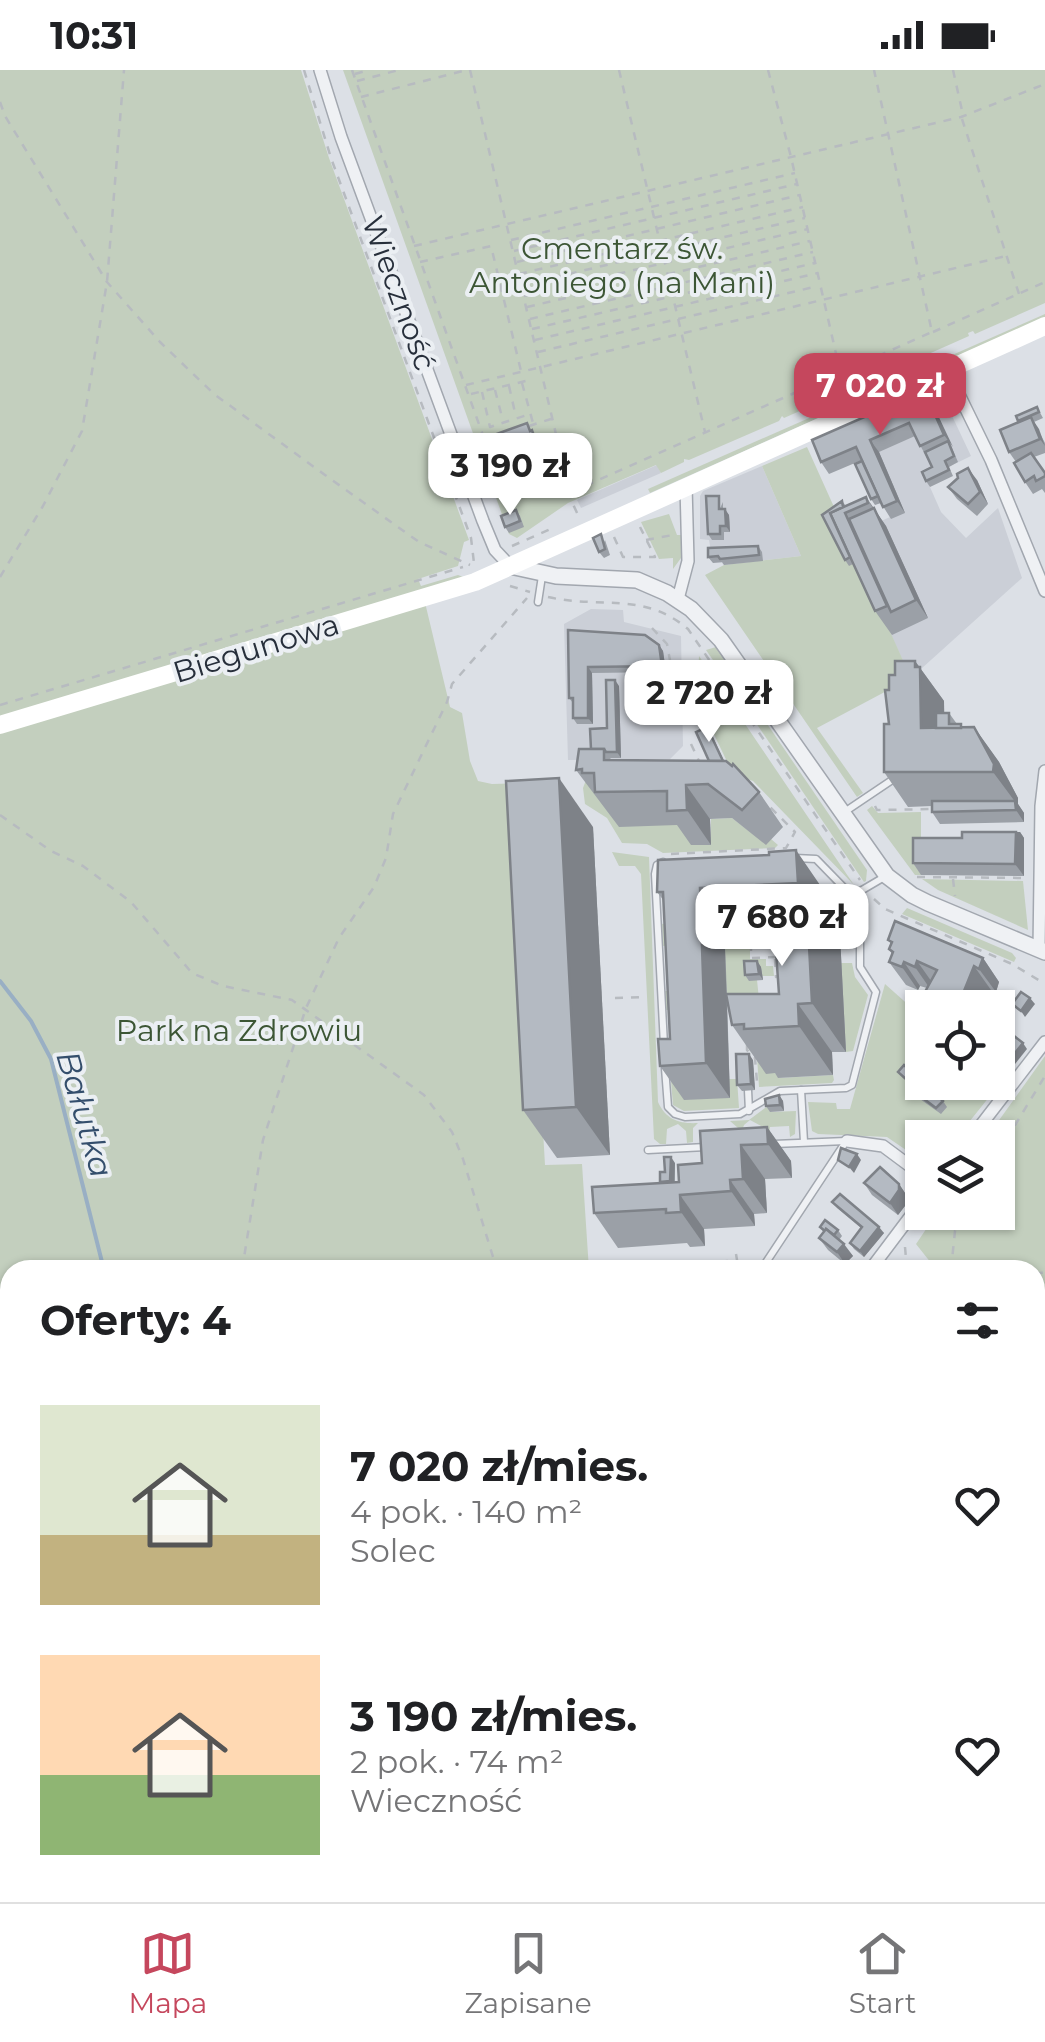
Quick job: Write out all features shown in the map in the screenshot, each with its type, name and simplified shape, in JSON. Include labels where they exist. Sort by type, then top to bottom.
[{"type":"main road","name":"Biegunowa","points":[[0,725],[457,588],[1045,326]]},
{"type":"street","name":"Wieczność","points":[[320,70],[486,530],[496,553],[510,566]]},
{"type":"street","points":[[948,370],[991,460],[1045,590]]},
{"type":"street","points":[[678,599],[688,561],[686,486]]},
{"type":"street","points":[[510,566],[542,574],[629,579],[656,586],[678,599],[721,640],[887,876],[928,903],[1042,950],[1041,806],[1045,771]]},
{"type":"street","points":[[986,1120],[1045,1042]]},
{"type":"street","points":[[847,1141],[884,1146],[905,1163]]},
{"type":"street","points":[[878,1260],[905,1224]]},
{"type":"lane","points":[[536,597],[542,574]]},
{"type":"lane","points":[[842,814],[894,779],[896,770]]},
{"type":"lane","points":[[678,862],[660,862],[655,874],[666,1102],[674,1114],[685,1117],[749,1111],[774,1092],[846,1088],[855,1079],[876,992],[860,967],[852,896],[816,859],[784,858]]},
{"type":"lane","points":[[852,896],[887,876]]},
{"type":"lane","points":[[840,954],[860,953]]},
{"type":"lane","points":[[748,1090],[749,1111]]},
{"type":"lane","points":[[802,1090],[804,1142]]},
{"type":"lane","points":[[769,1144],[847,1141]]},
{"type":"lane","points":[[768,1260],[847,1141]]},
{"type":"lane","points":[[648,1150],[715,1147]]},
{"type":"path","points":[[0,576],[44,506],[82,431],[108,282],[124,70]]},
{"type":"path","points":[[304,70],[332,158],[472,538],[472,565]]},
{"type":"path","points":[[370,70],[353,72],[360,97],[484,442],[501,436]]},
{"type":"path","points":[[356,82],[399,70]]},
{"type":"path","points":[[360,97],[468,70],[579,516]]},
{"type":"path","points":[[619,70],[705,432]]},
{"type":"path","points":[[768,70],[840,372]]},
{"type":"path","points":[[874,70],[932,332]]},
{"type":"path","points":[[952,70],[962,116],[1019,294]]},
{"type":"path","points":[[414,246],[962,116],[1045,84]]},
{"type":"path","points":[[0,102],[108,282],[160,342],[214,394],[419,542],[472,565]]},
{"type":"path","points":[[510,240],[795,173]]},
{"type":"path","points":[[512,252],[798,184]]},
{"type":"path","points":[[515,262],[800,196]]},
{"type":"path","points":[[518,274],[802,207]]},
{"type":"path","points":[[520,285],[805,218]]},
{"type":"path","points":[[523,296],[808,229]]},
{"type":"path","points":[[526,308],[810,240]]},
{"type":"path","points":[[420,262],[491,246],[521,373]]},
{"type":"path","points":[[528,319],[813,252]]},
{"type":"path","points":[[466,385],[1006,256]]},
{"type":"path","points":[[531,330],[815,262]]},
{"type":"path","points":[[534,340],[818,274]]},
{"type":"path","points":[[570,492],[1045,282]]},
{"type":"path","points":[[537,353],[820,286]]},
{"type":"path","points":[[469,395],[530,380]]},
{"type":"path","points":[[522,382],[534,425]]},
{"type":"path","points":[[509,386],[516,418]]},
{"type":"path","points":[[495,389],[504,422]]},
{"type":"path","points":[[482,392],[490,426],[530,414]]},
{"type":"path","points":[[517,430],[554,418]]},
{"type":"path","points":[[611,533],[623,557],[655,557],[638,521]]},
{"type":"path","points":[[646,540],[679,533]]},
{"type":"path","points":[[0,706],[480,560]]},
{"type":"path","points":[[504,586],[536,597],[571,602],[637,603],[669,615],[688,629],[866,889],[885,909],[1012,964],[1045,984]]},
{"type":"path","points":[[244,1260],[263,1140],[306,1008],[338,938],[374,887],[386,858],[392,814],[452,684],[536,597]]},
{"type":"path","points":[[649,641],[652,628],[667,644],[672,670]]},
{"type":"path","points":[[691,744],[705,772]]},
{"type":"path","points":[[673,854],[786,848],[795,832],[760,797]]},
{"type":"path","points":[[868,797],[878,810],[944,809]]},
{"type":"path","points":[[0,814],[51,851],[83,866],[131,902],[192,973],[222,986],[292,1000],[424,1096],[442,1118],[463,1159],[494,1260]]},
{"type":"path","points":[[913,877],[1030,878]]},
{"type":"path","points":[[952,878],[956,903]]},
{"type":"path","points":[[821,925],[839,924],[838,893],[844,887]]},
{"type":"path","points":[[785,944],[751,946],[752,958],[786,957]]},
{"type":"path","points":[[775,957],[776,977],[786,976]]},
{"type":"path","points":[[615,998],[644,997]]},
{"type":"path","points":[[746,1034],[747,1050],[755,1058],[759,1104]]},
{"type":"path","points":[[738,1059],[747,1050]]},
{"type":"path","points":[[1015,1125],[1045,1076]]},
{"type":"path","points":[[903,1227],[906,1260]]},
{"type":"path","points":[[952,1260],[956,1232]]},
{"type":"path","points":[[736,1254],[737,1260]]},
{"type":"shaded area","points":[[928,398],[945,401],[971,456],[926,478],[941,512],[966,538],[998,508],[1022,578],[911,678],[846,537],[890,517],[852,431]]},
{"type":"shaded area","points":[[657,465],[661,473],[581,508],[577,500]]},
{"type":"shaded area","points":[[762,466],[801,556],[713,563],[709,540],[700,539],[700,496],[703,491]]},
{"type":"shaded area","points":[[591,609],[623,610],[624,622],[681,636],[683,746],[670,759],[568,760],[564,624]]},
{"type":"green space","name":"Park na Zdrowiu","points":[[0,70],[301,70],[329,158],[469,540],[464,542],[458,566],[418,579],[421,586],[458,575],[463,577],[422,590],[450,707],[462,713],[470,761],[478,781],[523,783],[545,1165],[582,1164],[588,1260],[0,1260]]},
{"type":"green space","name":"Cmentarz św. Antoniego (na Mani)","points":[[343,70],[1045,70],[1045,303],[975,334],[968,333],[969,336],[879,376],[877,373],[874,378],[684,459],[661,473],[656,465],[568,503],[517,538],[509,534]]},
{"type":"green space","points":[[1045,314],[650,493],[648,489]]},
{"type":"green space","points":[[807,447],[911,678],[817,728],[863,793],[857,797],[705,575],[724,565],[801,556],[762,466]]},
{"type":"green space","points":[[669,514],[677,535],[681,535],[681,558],[673,569],[673,558],[659,559],[641,522]]},
{"type":"green space","points":[[716,647],[757,707],[749,712],[706,650]]},
{"type":"green space","points":[[699,656],[854,885],[753,781],[733,774],[697,699]]},
{"type":"green space","points":[[761,715],[867,870],[866,881],[754,720]]},
{"type":"green space","points":[[586,780],[606,804],[691,825],[691,845],[711,844],[711,819],[732,818],[766,844],[771,839],[778,845],[663,853],[647,844],[622,843],[607,818],[585,804]]},
{"type":"green space","points":[[872,806],[878,813],[921,812],[921,875],[915,875],[867,810]]},
{"type":"green space","points":[[612,852],[649,857],[658,1102],[674,1120],[698,1123],[693,1128],[693,1142],[687,1143],[686,1131],[678,1124],[667,1129],[666,1144],[654,1139],[641,874],[635,866],[619,866]]},
{"type":"green space","points":[[922,879],[1023,881],[1028,930],[938,890]]},
{"type":"green space","points":[[907,908],[1016,958],[1014,962],[902,914]]},
{"type":"green space","points":[[814,918],[802,941],[750,944],[750,959],[766,959],[766,966],[773,966],[774,976],[757,980],[759,999],[726,1001],[724,922]]},
{"type":"green space","points":[[668,923],[729,1079],[737,1079],[739,1108],[684,1111],[673,1105],[669,1057],[677,1010],[666,1010],[665,991],[675,991],[673,945],[663,946],[662,924]]},
{"type":"green space","points":[[841,963],[852,963],[855,977],[868,995],[853,1051],[846,1052]]},
{"type":"green space","points":[[885,984],[905,1002],[905,1100],[987,1100],[971,1120],[905,1120],[905,1149],[887,1137],[812,1131],[808,1102],[836,1103],[837,1109],[850,1109]]},
{"type":"green space","points":[[748,1037],[779,1078],[833,1075],[834,1080],[759,1087],[757,1057],[749,1050]]},
{"type":"green space","name":"Park na Zdrowiu","points":[[1045,1056],[1045,1260],[929,1260],[916,1244],[925,1230],[1015,1230],[1015,1120],[999,1120]]},
{"type":"green space","points":[[769,1105],[770,1112],[796,1111],[795,1134],[790,1137],[789,1126],[770,1127],[769,1138],[764,1138],[763,1127],[750,1120],[739,1140],[738,1128],[730,1121],[749,1120]]},
{"type":"building","points":[[912,396],[916,404],[928,399],[944,435],[920,446],[909,423],[870,440],[897,501],[883,507],[856,447],[821,462],[812,440]]},
{"type":"building","points":[[1037,407],[1039,412],[1018,421],[1016,416]]},
{"type":"building","points":[[1031,417],[1040,439],[1009,452],[1000,430]]},
{"type":"building","points":[[527,423],[540,459],[504,472],[500,461],[496,462],[491,436]]},
{"type":"building","points":[[948,441],[954,456],[945,461],[949,470],[926,481],[922,472],[932,467],[925,452]]},
{"type":"building","points":[[1031,453],[1045,476],[1036,481],[1034,476],[1025,482],[1014,463]]},
{"type":"building","points":[[862,461],[878,496],[871,499],[855,464]]},
{"type":"building","points":[[968,468],[980,492],[968,504],[948,487],[958,478],[957,474]]},
{"type":"building","points":[[706,496],[719,496],[719,509],[725,509],[726,526],[720,526],[720,534],[708,534]]},
{"type":"building","points":[[866,497],[868,503],[845,513],[887,606],[875,611],[830,513]]},
{"type":"building","points":[[842,501],[843,507],[830,513],[850,557],[845,560],[822,515]]},
{"type":"building","points":[[874,508],[916,600],[891,612],[849,519]]},
{"type":"building","points":[[516,510],[520,521],[505,527],[501,516]]},
{"type":"building","points":[[601,534],[605,549],[599,552],[593,538]]},
{"type":"building","points":[[758,546],[759,555],[708,557],[708,548]]},
{"type":"building","points":[[568,630],[645,635],[659,645],[662,666],[588,667],[588,718],[573,718]]},
{"type":"building","points":[[895,661],[915,661],[915,667],[920,667],[921,728],[974,727],[994,764],[993,772],[884,772],[884,724],[889,724],[885,690],[889,690],[889,675],[895,675]]},
{"type":"building","points":[[606,680],[615,680],[617,752],[591,749],[590,729],[607,728]]},
{"type":"building","points":[[936,713],[949,713],[949,724],[961,724],[961,728],[936,728]]},
{"type":"building","points":[[707,727],[723,761],[709,761],[696,732]]},
{"type":"building","points":[[579,749],[604,749],[604,760],[726,761],[759,792],[742,810],[708,784],[686,785],[687,810],[667,811],[667,791],[595,792],[594,773],[576,770]]},
{"type":"building","points":[[559,778],[576,1107],[523,1110],[506,781]]},
{"type":"building","points":[[932,801],[1015,801],[1016,810],[932,812]]},
{"type":"building","points":[[962,832],[1016,832],[1015,864],[913,863],[913,838],[962,838]]},
{"type":"building","points":[[796,850],[798,883],[700,888],[706,1063],[660,1066],[658,1039],[670,1039],[663,892],[657,892],[658,860],[769,855]]},
{"type":"building","points":[[806,887],[812,1003],[798,1004],[799,1026],[744,1029],[744,1024],[732,1025],[726,994],[779,994],[774,889]]},
{"type":"building","points":[[895,921],[983,958],[979,969],[974,966],[964,990],[926,990],[937,970],[917,961],[915,967],[889,962],[893,952],[888,940]]},
{"type":"building","points":[[744,961],[757,961],[759,974],[745,975]]},
{"type":"building","points":[[1021,992],[1030,998],[1021,1011],[1015,1006]]},
{"type":"building","points":[[1015,1037],[1023,1043],[1015,1053]]},
{"type":"building","points":[[736,1054],[749,1054],[751,1084],[737,1085]]},
{"type":"building","points":[[779,1095],[780,1105],[766,1106],[765,1099]]},
{"type":"building","points":[[925,1100],[942,1100],[936,1108]]},
{"type":"building","points":[[767,1127],[768,1144],[741,1145],[743,1179],[730,1180],[731,1191],[680,1195],[681,1212],[666,1213],[666,1209],[594,1213],[592,1187],[679,1182],[678,1165],[702,1163],[700,1131]]},
{"type":"building","points":[[841,1148],[857,1154],[849,1167],[838,1160]]},
{"type":"building","points":[[664,1157],[671,1157],[670,1181],[660,1182],[660,1172],[665,1172]]},
{"type":"building","points":[[880,1167],[899,1184],[890,1203],[864,1183]]},
{"type":"building","points":[[840,1194],[879,1227],[860,1251],[850,1243],[862,1227],[832,1202]]},
{"type":"building","points":[[825,1220],[838,1230],[834,1235],[820,1227]]},
{"type":"building","points":[[826,1229],[844,1244],[837,1252],[819,1238]]},
{"type":"waterway","name":"Bałutka","points":[[0,981],[31,1021],[51,1059],[101,1260]]}]
